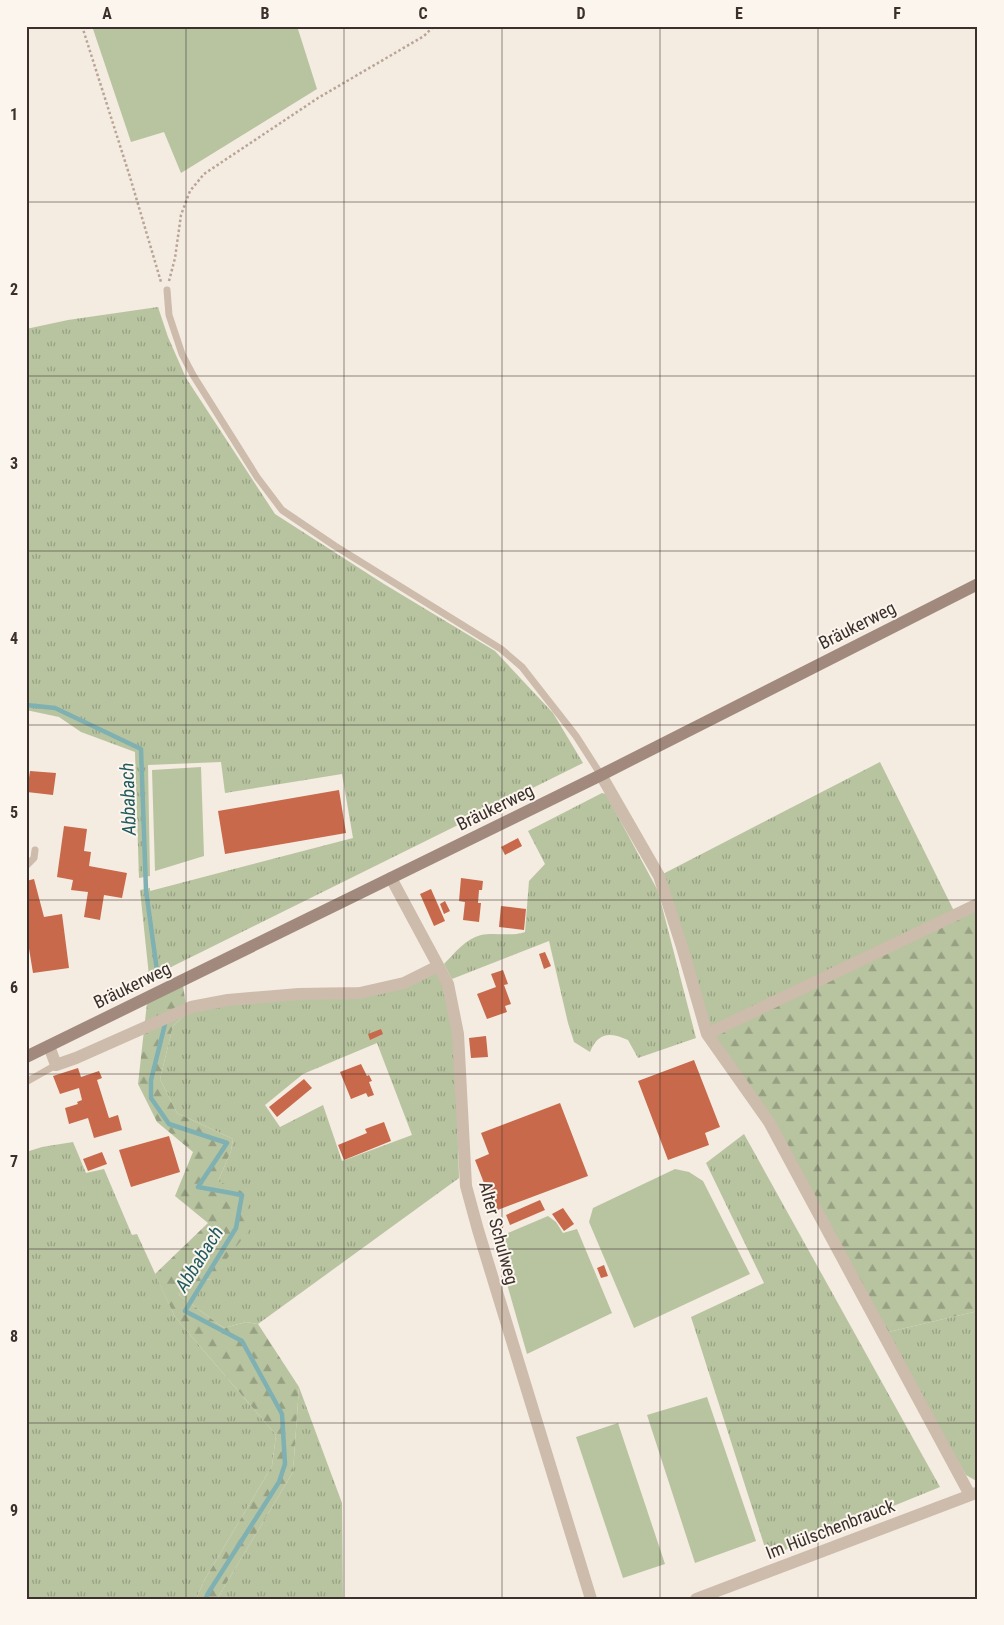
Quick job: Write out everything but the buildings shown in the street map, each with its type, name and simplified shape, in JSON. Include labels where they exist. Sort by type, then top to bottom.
[{"type":"main road","name":"Bräukerweg","points":[[26,1057],[601,774],[978,584]]},
{"type":"street","points":[[601,774],[659,876],[707,1034],[769,1122],[974,1494]]},
{"type":"street","name":"Alter Schulweg","points":[[391,878],[448,984],[458,1034],[466,1186],[480,1240],[592,1599]]},
{"type":"street","points":[[707,1034],[978,904]]},
{"type":"street","points":[[48,1046],[56,1065],[191,1007],[228,1000],[299,994],[360,993],[404,983],[438,966]]},
{"type":"street","name":"Im Hülschenbrauck","points":[[696,1599],[974,1494]]},
{"type":"lane","points":[[167,290],[169,315],[182,354],[193,375],[257,477],[282,510],[335,546],[501,649],[522,667],[576,736],[601,774]]},
{"type":"lane","points":[[26,866],[34,858],[35,850]]},
{"type":"lane","points":[[26,1082],[56,1065]]},
{"type":"path","points":[[82,26],[130,177],[160,281]]},
{"type":"path","points":[[167,290],[175,258],[181,215],[190,191],[204,174],[318,98],[424,36],[434,26]]},
{"type":"green space","points":[[92,26],[297,26],[317,89],[181,173],[164,132],[131,142]]},
{"type":"green space","points":[[158,307],[168,337],[186,378],[275,514],[384,584],[495,651],[553,713],[583,763],[165,970],[149,976],[140,890],[150,888],[150,891],[353,838],[342,774],[225,793],[221,762],[148,765],[150,876],[139,878],[135,752],[81,732],[59,717],[26,710],[26,329],[68,320]]},
{"type":"green space","points":[[880,762],[956,915],[707,1034],[659,876]]},
{"type":"green space","points":[[201,767],[204,856],[155,871],[152,770]]},
{"type":"green space","points":[[602,793],[606,794],[658,891],[696,1038],[638,1058],[628,1040],[616,1036],[601,1037],[593,1045],[590,1052],[574,1042],[549,941],[452,979],[444,964],[461,947],[475,937],[486,934],[525,932],[529,881],[545,864],[528,831]]},
{"type":"green space","points":[[978,904],[978,1311],[884,1333],[769,1122],[707,1034]]},
{"type":"green space","points":[[437,972],[444,987],[455,1035],[459,1178],[258,1324],[246,1322],[224,1328],[179,1295],[184,1284],[211,1279],[218,1181],[231,1151],[233,1139],[177,1113],[160,1079],[173,1026],[187,1013],[228,1004],[302,999]],"holes":[[[377,1043],[412,1135],[342,1161],[323,1105],[280,1127],[265,1105],[303,1074]]]},
{"type":"green space","points":[[183,985],[187,1013],[173,1026],[160,1079],[177,1113],[233,1139],[231,1151],[218,1181],[246,1193],[250,1229],[211,1279],[184,1284],[179,1295],[224,1328],[246,1322],[258,1324],[299,1387],[293,1472],[217,1599],[196,1599],[205,1579],[272,1466],[276,1435],[175,1317],[155,1274],[208,1223],[175,1196],[193,1152],[157,1122],[138,1084],[147,1003]]},
{"type":"green space","points":[[744,1134],[940,1487],[768,1557],[691,1317],[764,1283],[706,1163]]},
{"type":"green space","points":[[73,1142],[86,1173],[104,1169],[132,1235],[137,1234],[175,1317],[276,1435],[272,1466],[205,1579],[196,1599],[26,1599],[26,1152],[42,1147]]},
{"type":"green space","points":[[675,1169],[689,1172],[703,1181],[750,1274],[634,1328],[589,1222],[593,1208]]},
{"type":"green space","points":[[548,1216],[556,1222],[563,1233],[577,1229],[612,1313],[527,1354],[497,1249],[503,1235]]},
{"type":"green space","points":[[978,1311],[978,1482],[966,1475],[884,1333]]},
{"type":"green space","points":[[299,1387],[342,1503],[343,1599],[217,1599],[293,1472]]},
{"type":"green space","points":[[707,1397],[756,1541],[695,1563],[647,1415]]},
{"type":"green space","points":[[618,1423],[665,1564],[623,1578],[576,1437]]},
{"type":"waterway","name":"Abbabach","points":[[26,705],[55,708],[141,749],[146,890],[157,971]]},
{"type":"waterway","name":"Abbabach","points":[[165,1024],[151,1080],[151,1098],[169,1124],[227,1143],[198,1187],[242,1195],[236,1228],[185,1311],[242,1341],[282,1414],[285,1464],[279,1482],[206,1599]]}]
